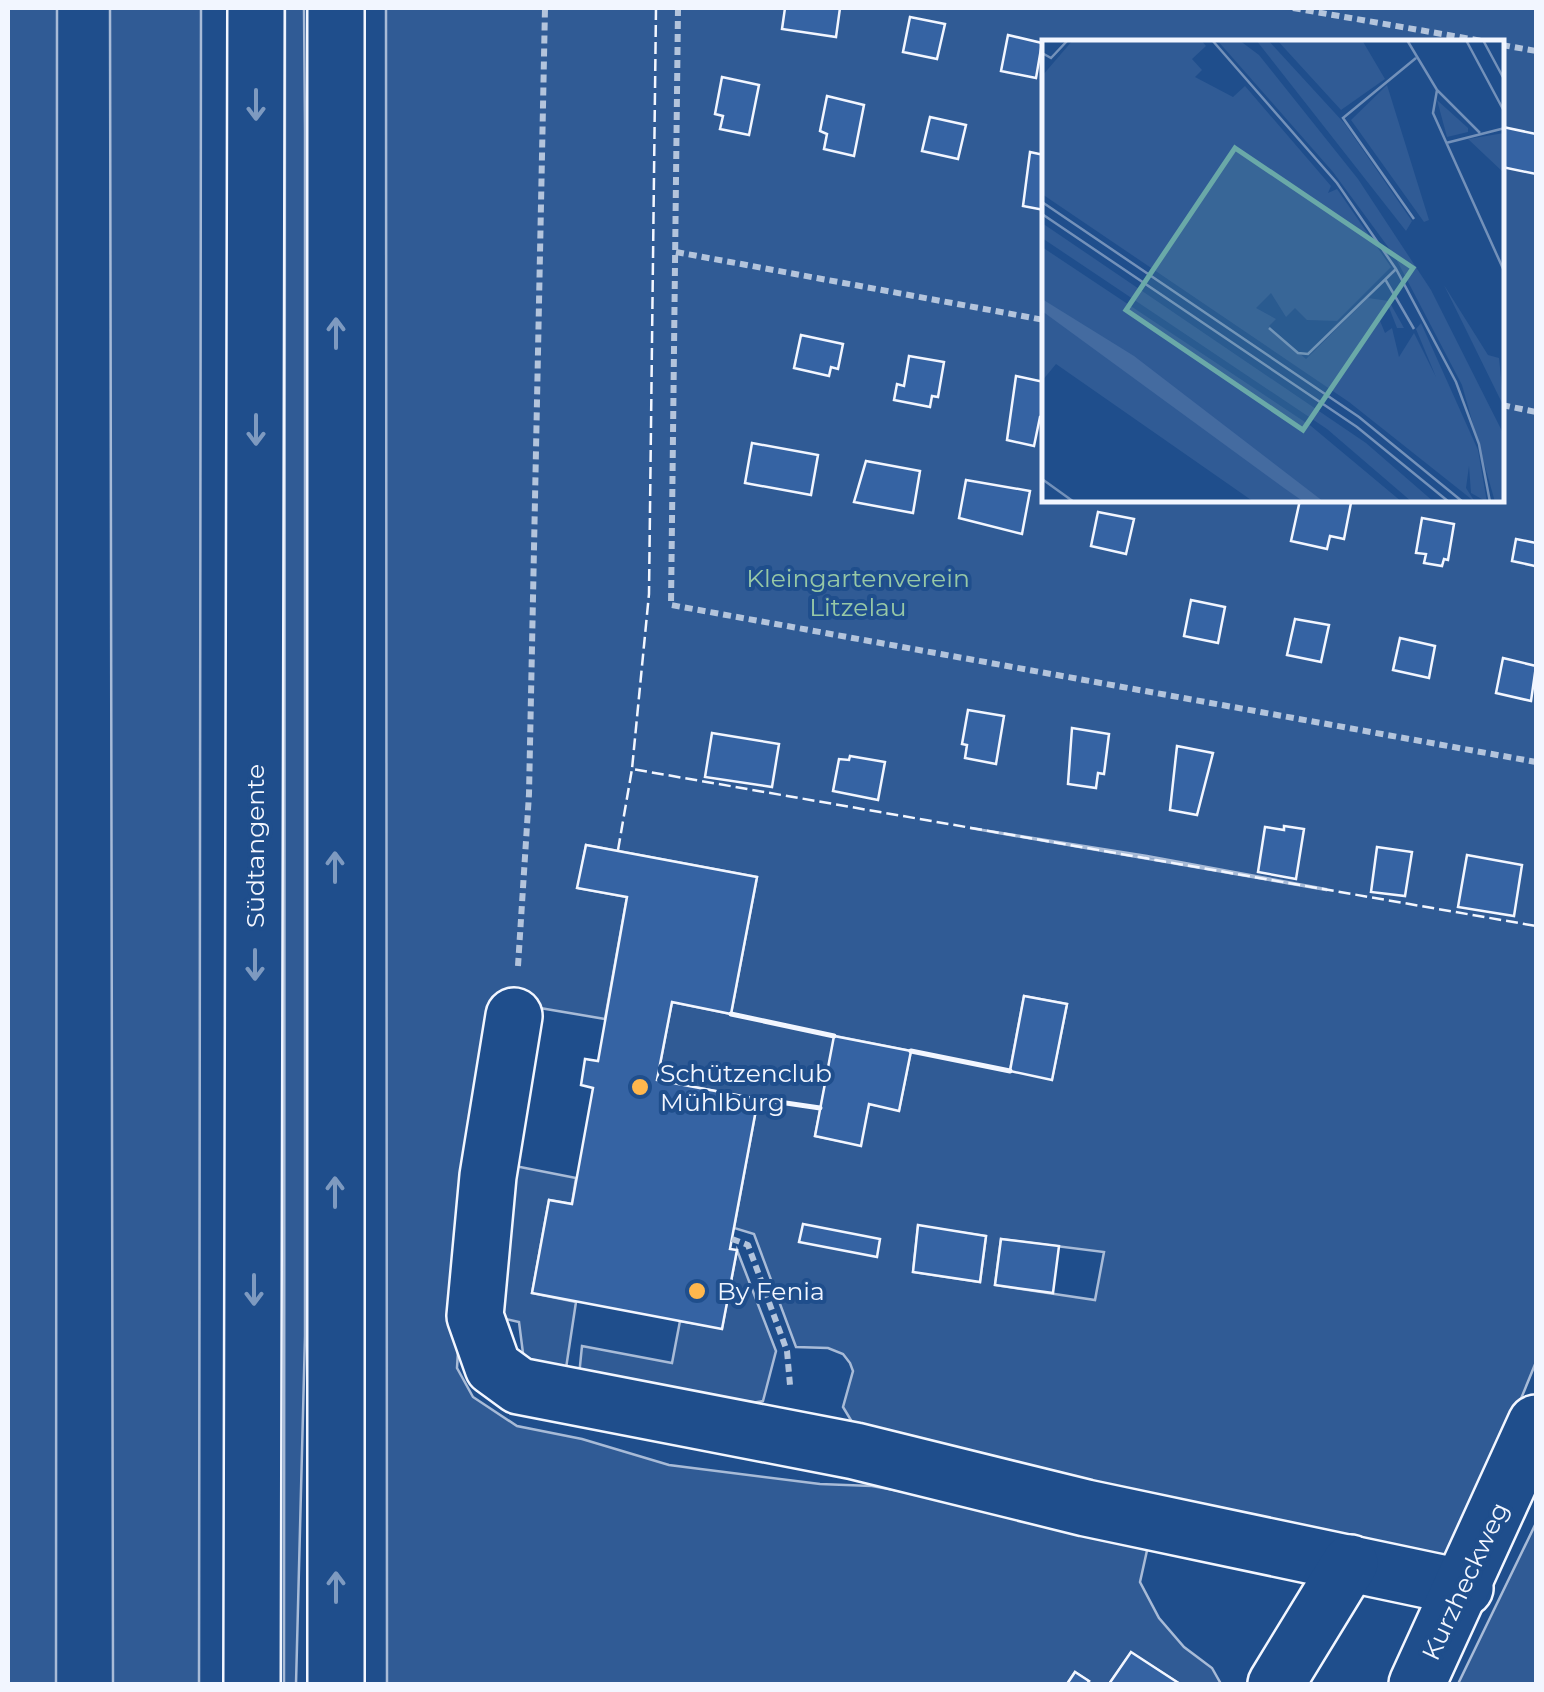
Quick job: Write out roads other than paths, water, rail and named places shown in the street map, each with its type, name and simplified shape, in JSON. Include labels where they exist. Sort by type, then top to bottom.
[{"type":"main road","name":"Südtangente","points":[[252,1684],[256,8]]},
{"type":"main road","points":[[336,8],[336,1684]]},
{"type":"main road","points":[[514,1016],[488,1176],[474,1316],[493,1367],[519,1386],[794,1441],[1464,1588]]},
{"type":"main road","name":"Kurzheckweg","points":[[1418,1684],[1536,1423]]},
{"type":"main road","points":[[1276,1684],[1350,1564]]},
{"type":"place","name":"Schützenclub Mühlburg","points":[[640,1087]]},
{"type":"place","name":"By Fenia","points":[[697,1291]]},
{"type":"park label","name":"Kleingartenverein Litzelau","points":[[858,592]]}]
